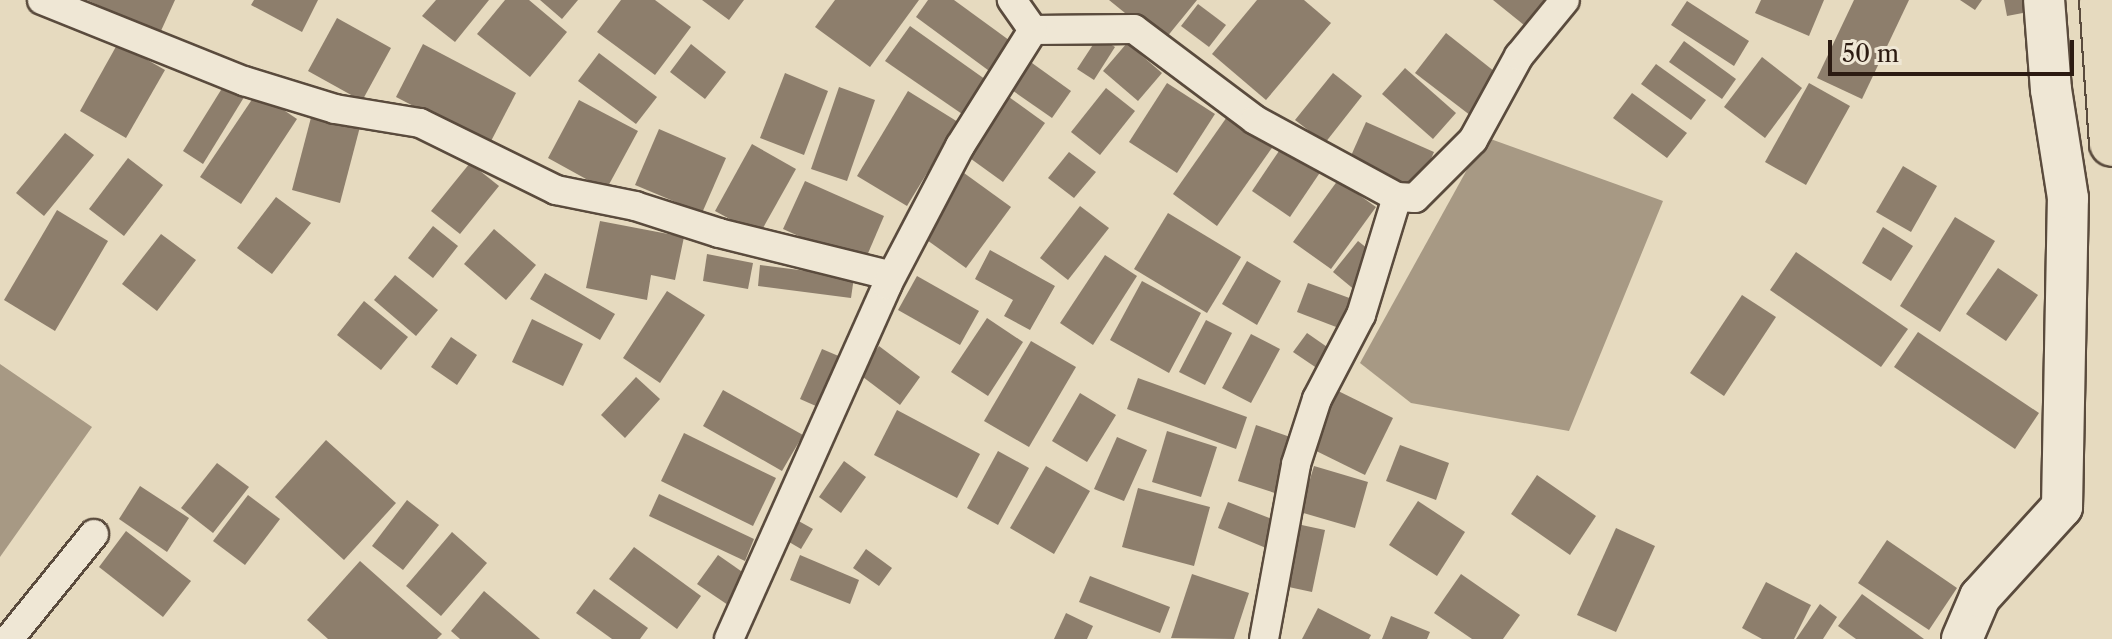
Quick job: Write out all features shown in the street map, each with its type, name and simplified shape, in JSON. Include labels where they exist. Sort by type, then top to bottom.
[{"type":"highway","points":[[2102,0],[2112,144]]},
{"type":"street","points":[[42,0],[244,81],[335,109],[420,123],[556,190],[635,206],[719,233],[885,274],[887,285]]},
{"type":"street","points":[[1012,0],[1033,30]]},
{"type":"street","points":[[1033,30],[1134,29],[1255,120],[1397,197],[1415,198],[1473,140],[1519,56],[1565,0]]},
{"type":"street","points":[[1962,639],[1980,597],[2062,507],[2068,198],[2051,90],[2044,0]]},
{"type":"street","points":[[729,639],[887,285],[960,146],[1033,30]]},
{"type":"street","points":[[1264,639],[1296,464],[1317,399],[1361,315],[1397,197]]},
{"type":"street","points":[[9,639],[94,534]]},
{"type":"shaded area","points":[[1485,137],[1663,201],[1569,431],[1411,403],[1360,363]]},
{"type":"shaded area","points":[[0,364],[92,427],[0,557]]},
{"type":"building","points":[[87,0],[175,0],[160,33]]},
{"type":"building","points":[[254,0],[318,0],[302,32],[251,5]]},
{"type":"building","points":[[436,0],[489,0],[455,42],[422,16]]},
{"type":"building","points":[[505,0],[529,0],[567,32],[530,77],[477,34]]},
{"type":"building","points":[[540,0],[578,0],[562,19]]},
{"type":"building","points":[[621,0],[655,0],[691,27],[655,75],[597,32]]},
{"type":"building","points":[[702,0],[744,0],[729,20]]},
{"type":"building","points":[[835,0],[919,0],[870,67],[815,27]]},
{"type":"building","points":[[928,0],[954,0],[1013,43],[992,73],[916,17]]},
{"type":"building","points":[[1109,0],[1197,0],[1162,43]]},
{"type":"building","points":[[1257,0],[1304,0],[1331,23],[1266,100],[1212,54]]},
{"type":"building","points":[[1493,0],[1544,0],[1524,25]]},
{"type":"building","points":[[1761,0],[1824,0],[1809,36],[1755,13]]},
{"type":"building","points":[[1854,0],[1909,0],[1862,99],[1817,78]]},
{"type":"building","points":[[1960,0],[1982,0],[1975,10]]},
{"type":"building","points":[[2004,0],[2026,0],[2028,12],[2007,16]]},
{"type":"building","points":[[1687,1],[1749,41],[1734,66],[1671,25]]},
{"type":"building","points":[[1198,4],[1226,25],[1209,47],[1181,26]]},
{"type":"building","points":[[337,18],[391,48],[362,101],[308,71]]},
{"type":"building","points":[[910,26],[989,82],[965,116],[885,61]]},
{"type":"building","points":[[1446,33],[1509,83],[1479,122],[1415,73]]},
{"type":"building","points":[[1098,37],[1115,47],[1094,80],[1077,69]]},
{"type":"building","points":[[1684,41],[1736,79],[1722,99],[1669,62]]},
{"type":"building","points":[[118,43],[165,70],[126,138],[80,111]]},
{"type":"building","points":[[1127,43],[1162,73],[1138,101],[1103,71]]},
{"type":"building","points":[[423,44],[516,93],[489,145],[396,97]]},
{"type":"building","points":[[691,44],[726,72],[705,99],[670,72]]},
{"type":"building","points":[[599,53],[657,97],[636,124],[578,81]]},
{"type":"building","points":[[1762,57],[1802,88],[1765,138],[1724,107]]},
{"type":"building","points":[[1025,58],[1071,91],[1052,118],[1006,86]]},
{"type":"building","points":[[1656,64],[1706,100],[1691,120],[1641,84]]},
{"type":"building","points":[[1405,68],[1456,113],[1433,139],[1382,94]]},
{"type":"building","points":[[785,73],[828,91],[804,155],[760,138]]},
{"type":"building","points":[[1333,73],[1362,96],[1325,143],[1295,120]]},
{"type":"building","points":[[226,82],[246,94],[203,164],[183,151]]},
{"type":"building","points":[[1167,83],[1215,114],[1177,173],[1129,142]]},
{"type":"building","points":[[1809,83],[1850,106],[1806,185],[1765,162]]},
{"type":"building","points":[[839,87],[875,100],[847,181],[811,169]]},
{"type":"building","points":[[1106,88],[1135,111],[1100,155],[1071,132]]},
{"type":"building","points":[[908,91],[958,122],[907,206],[857,176]]},
{"type":"building","points":[[257,92],[297,119],[241,204],[200,177]]},
{"type":"building","points":[[1632,93],[1687,133],[1667,158],[1613,118]]},
{"type":"building","points":[[1009,97],[1045,123],[1003,182],[967,156]]},
{"type":"building","points":[[579,100],[638,131],[606,190],[548,158]]},
{"type":"building","points":[[313,110],[361,123],[340,203],[292,190]]},
{"type":"building","points":[[1229,114],[1274,145],[1217,226],[1173,194]]},
{"type":"building","points":[[1366,122],[1434,152],[1418,189],[1350,158]]},
{"type":"building","points":[[659,129],[726,158],[702,213],[635,185]]},
{"type":"building","points":[[65,133],[94,155],[44,216],[16,193]]},
{"type":"building","points":[[752,144],[796,169],[759,235],[715,211]]},
{"type":"building","points":[[1283,145],[1321,171],[1290,217],[1252,191]]},
{"type":"building","points":[[1069,152],[1096,172],[1074,198],[1048,178]]},
{"type":"building","points":[[128,158],[163,185],[124,236],[89,209]]},
{"type":"building","points":[[470,163],[499,186],[460,234],[431,211]]},
{"type":"building","points":[[1903,166],[1937,186],[1911,232],[1876,212]]},
{"type":"building","points":[[964,173],[1011,207],[966,268],[920,235]]},
{"type":"building","points":[[1338,180],[1376,207],[1331,269],[1293,242]]},
{"type":"building","points":[[805,181],[884,216],[863,265],[783,229]]},
{"type":"building","points":[[276,197],[311,223],[272,274],[237,248]]},
{"type":"building","points":[[1080,206],[1109,228],[1068,280],[1040,258]]},
{"type":"building","points":[[57,210],[108,241],[55,331],[4,300]]},
{"type":"building","points":[[1168,213],[1241,257],[1207,313],[1134,269]]},
{"type":"building","points":[[1955,217],[1995,241],[1940,332],[1900,306]]},
{"type":"building","points":[[600,221],[684,237],[675,280],[651,275],[647,300],[586,288]]},
{"type":"building","points":[[433,226],[458,246],[433,278],[408,258]]},
{"type":"building","points":[[1883,227],[1913,246],[1891,281],[1862,263]]},
{"type":"building","points":[[494,229],[536,265],[506,300],[464,264]]},
{"type":"building","points":[[161,234],[196,260],[157,311],[122,284]]},
{"type":"building","points":[[1358,241],[1387,264],[1362,296],[1333,272]]},
{"type":"building","points":[[990,250],[1055,286],[1030,330],[1004,316],[1013,300],[975,279]]},
{"type":"building","points":[[1796,252],[1908,329],[1881,367],[1770,290]]},
{"type":"building","points":[[707,254],[753,263],[748,289],[703,281]]},
{"type":"building","points":[[1105,255],[1137,276],[1093,345],[1060,323]]},
{"type":"building","points":[[1247,261],[1281,281],[1257,325],[1222,304]]},
{"type":"building","points":[[760,265],[854,277],[851,298],[758,286]]},
{"type":"building","points":[[1998,268],[2038,295],[2006,341],[1966,314]]},
{"type":"building","points":[[545,273],[615,314],[600,340],[530,299]]},
{"type":"building","points":[[395,275],[438,310],[416,336],[374,300]]},
{"type":"building","points":[[917,276],[979,311],[960,345],[898,310]]},
{"type":"building","points":[[1142,281],[1201,313],[1169,373],[1110,340]]},
{"type":"building","points":[[1308,283],[1355,300],[1344,330],[1297,312]]},
{"type":"building","points":[[667,291],[705,315],[660,383],[623,358]]},
{"type":"building","points":[[1742,295],[1776,317],[1724,396],[1690,373]]},
{"type":"building","points":[[364,301],[408,337],[381,370],[337,335]]},
{"type":"building","points":[[987,318],[1023,342],[988,396],[951,372]]},
{"type":"building","points":[[532,319],[583,344],[563,386],[512,362]]},
{"type":"building","points":[[1206,320],[1232,333],[1205,385],[1179,372]]},
{"type":"building","points":[[1918,332],[2039,413],[2015,449],[1894,367]]},
{"type":"building","points":[[1307,333],[1343,358],[1330,377],[1293,352]]},
{"type":"building","points":[[1251,334],[1280,349],[1251,403],[1222,388]]},
{"type":"building","points":[[451,337],[477,355],[457,385],[431,367]]},
{"type":"building","points":[[1031,341],[1076,367],[1029,447],[984,421]]},
{"type":"building","points":[[879,346],[920,377],[900,405],[859,374]]},
{"type":"building","points":[[822,349],[848,360],[825,410],[800,399]]},
{"type":"building","points":[[636,377],[660,399],[625,438],[601,415]]},
{"type":"building","points":[[1138,378],[1247,417],[1236,449],[1127,409]]},
{"type":"building","points":[[1328,386],[1393,418],[1365,475],[1300,443]]},
{"type":"building","points":[[723,390],[803,435],[782,471],[703,426]]},
{"type":"building","points":[[1080,393],[1116,415],[1087,462],[1052,441]]},
{"type":"building","points":[[897,410],[980,454],[957,498],[874,455]]},
{"type":"building","points":[[1256,425],[1296,439],[1278,494],[1238,481]]},
{"type":"building","points":[[1167,431],[1217,447],[1201,497],[1152,482]]},
{"type":"building","points":[[684,433],[776,478],[753,526],[661,481]]},
{"type":"building","points":[[1117,437],[1147,450],[1124,501],[1094,489]]},
{"type":"building","points":[[326,440],[396,503],[344,560],[275,497]]},
{"type":"building","points":[[1400,445],[1449,463],[1436,500],[1386,481]]},
{"type":"building","points":[[998,451],[1029,468],[998,525],[967,508]]},
{"type":"building","points":[[844,461],[866,477],[841,513],[819,497]]},
{"type":"building","points":[[217,463],[249,487],[213,533],[181,508]]},
{"type":"building","points":[[1046,466],[1090,491],[1054,554],[1010,528]]},
{"type":"building","points":[[1314,466],[1368,482],[1355,528],[1300,512]]},
{"type":"building","points":[[1537,475],[1596,516],[1570,555],[1511,514]]},
{"type":"building","points":[[140,486],[189,518],[167,552],[119,519]]},
{"type":"building","points":[[1138,488],[1210,507],[1194,566],[1122,547]]},
{"type":"building","points":[[659,494],[754,539],[745,561],[649,516]]},
{"type":"building","points":[[248,495],[280,519],[245,565],[213,541]]},
{"type":"building","points":[[407,500],[439,525],[403,570],[372,546]]},
{"type":"building","points":[[1418,501],[1465,532],[1437,576],[1389,545]]},
{"type":"building","points":[[1228,502],[1277,521],[1266,548],[1218,528]]},
{"type":"building","points":[[795,519],[813,529],[801,549],[784,539]]},
{"type":"building","points":[[1297,524],[1325,530],[1312,592],[1284,586]]},
{"type":"building","points":[[1616,528],[1655,546],[1616,632],[1577,615]]},
{"type":"building","points":[[126,531],[191,581],[163,617],[99,567]]},
{"type":"building","points":[[452,532],[487,563],[441,616],[406,586]]},
{"type":"building","points":[[1887,540],[1957,588],[1929,630],[1858,583]]},
{"type":"building","points":[[634,547],[701,596],[677,629],[609,579]]},
{"type":"building","points":[[866,549],[892,568],[879,586],[853,568]]},
{"type":"building","points":[[718,555],[751,578],[731,607],[697,584]]},
{"type":"building","points":[[800,555],[859,580],[850,604],[790,580]]},
{"type":"building","points":[[360,561],[442,634],[437,639],[328,639],[307,620]]},
{"type":"building","points":[[1192,574],[1249,593],[1234,639],[1171,638]]},
{"type":"building","points":[[1461,574],[1520,615],[1503,639],[1472,639],[1434,613]]},
{"type":"building","points":[[1090,576],[1170,607],[1160,633],[1079,602]]},
{"type":"building","points":[[1766,582],[1811,605],[1794,639],[1762,639],[1742,628]]},
{"type":"building","points":[[594,589],[648,628],[640,639],[612,639],[576,613]]},
{"type":"building","points":[[484,591],[540,639],[460,639],[451,631]]},
{"type":"building","points":[[1862,594],[1924,639],[1856,639],[1838,626]]},
{"type":"building","points":[[1820,604],[1837,617],[1823,639],[1796,639]]},
{"type":"building","points":[[1318,608],[1371,635],[1369,639],[1302,639]]},
{"type":"building","points":[[1066,613],[1093,626],[1087,639],[1054,639]]},
{"type":"building","points":[[1391,616],[1430,632],[1427,639],[1382,639]]}]
